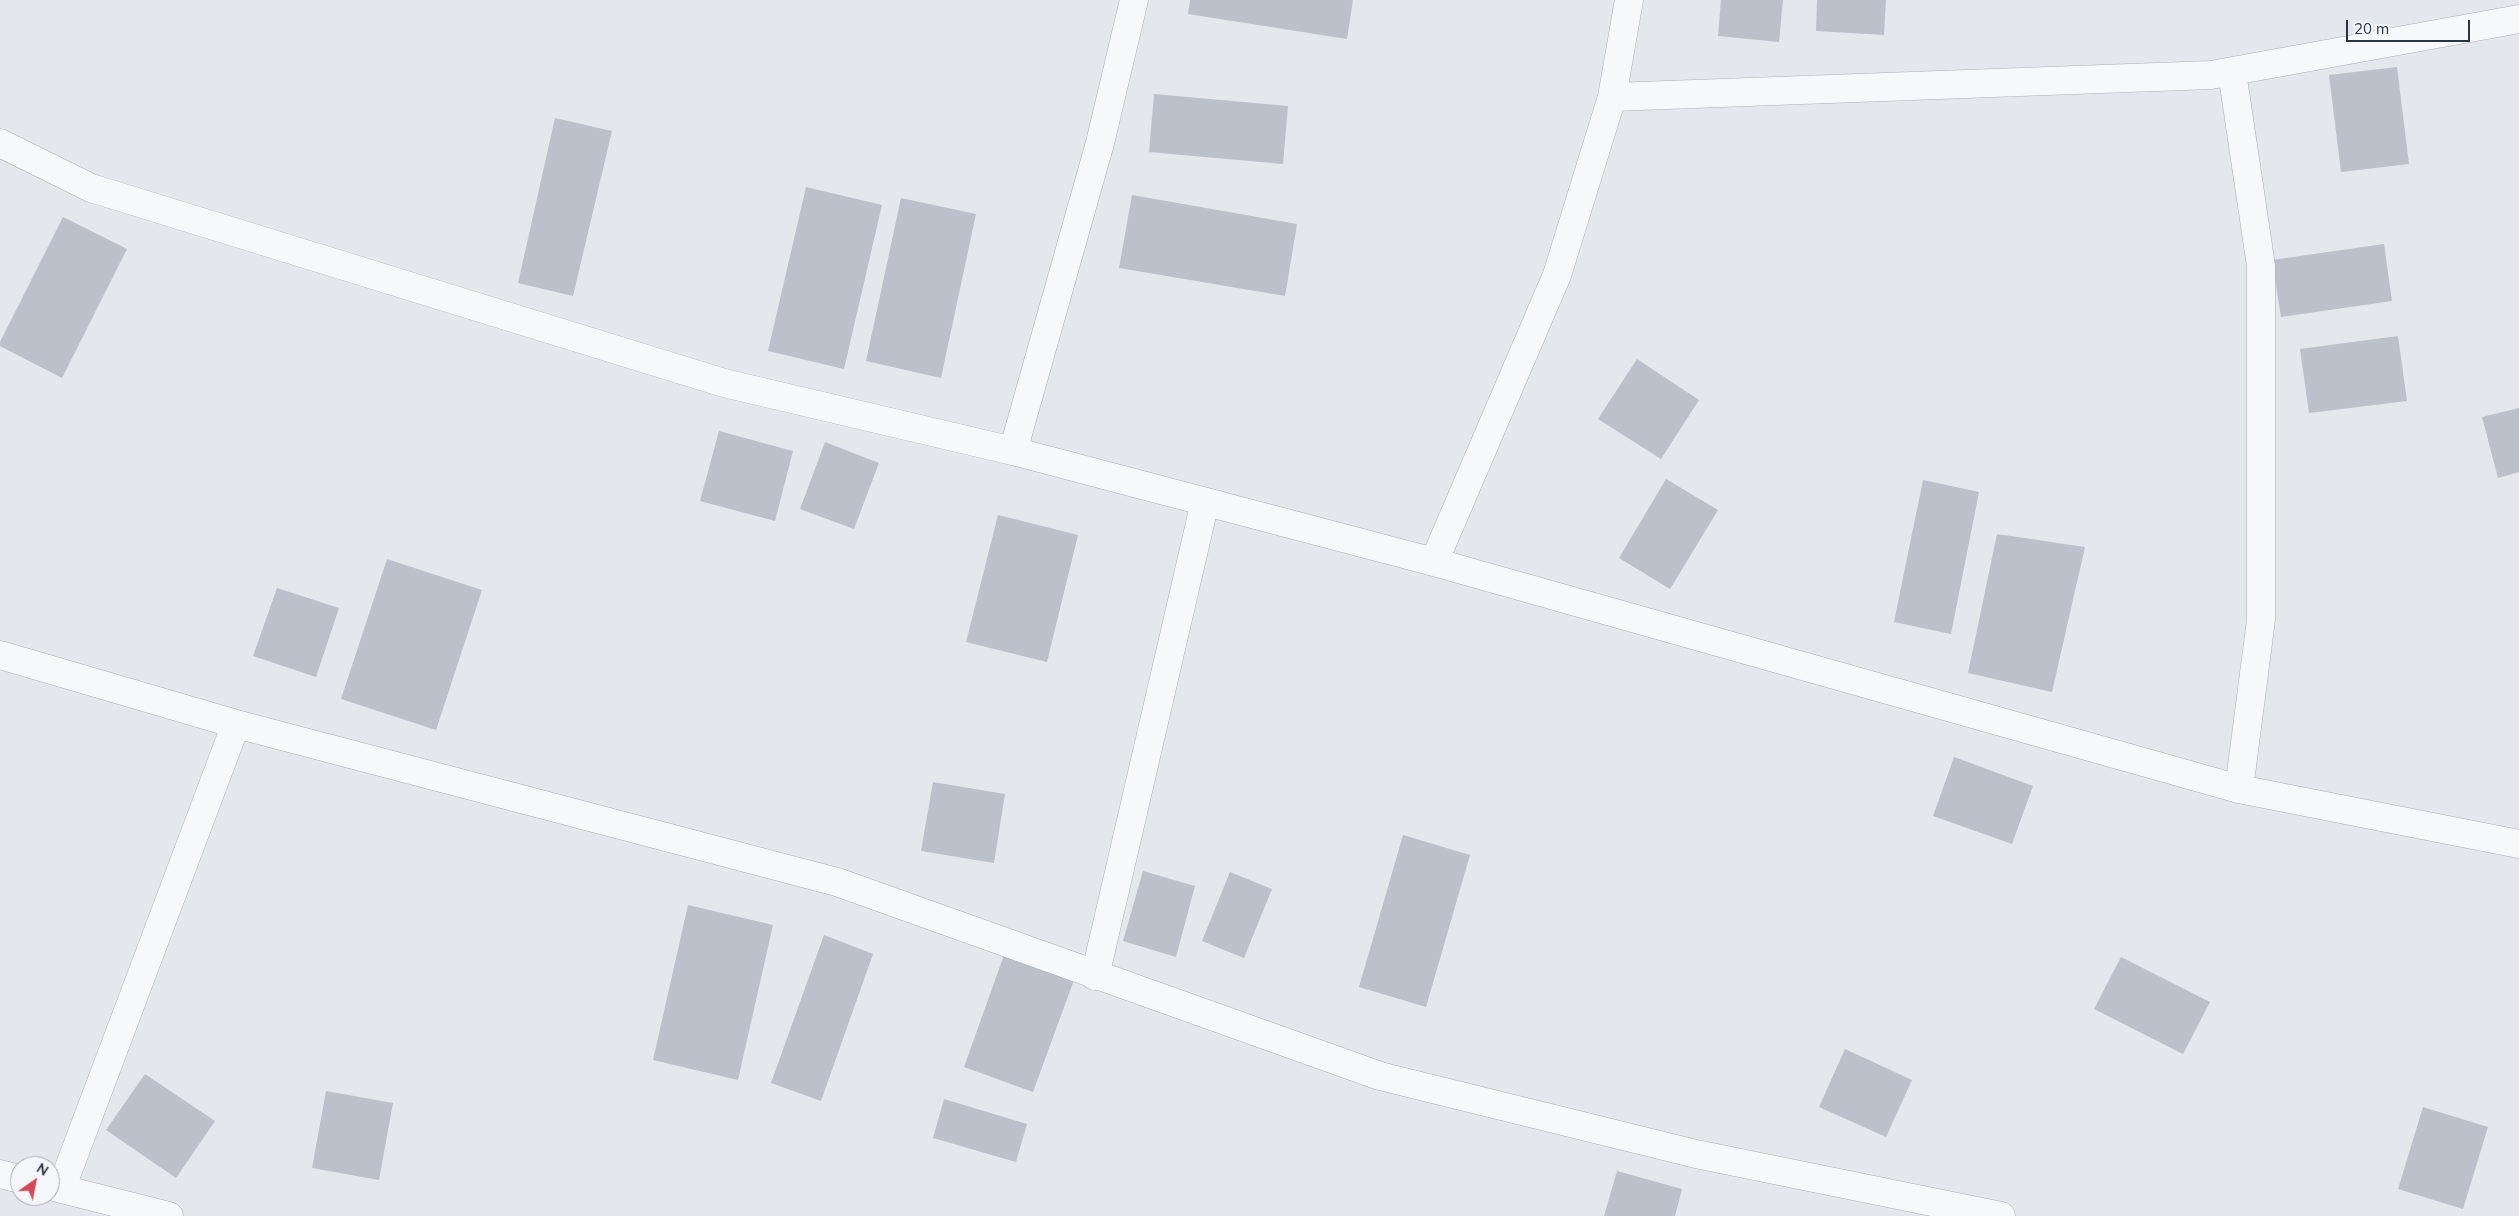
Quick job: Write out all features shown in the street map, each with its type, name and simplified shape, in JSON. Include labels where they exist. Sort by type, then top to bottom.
[{"type":"street","points":[[1013,451],[1100,143],[1134,0]]},
{"type":"street","points":[[1434,562],[1557,275],[1612,97],[1629,0]]},
{"type":"street","points":[[1612,97],[2211,75],[2519,19]]},
{"type":"street","points":[[2232,72],[2261,266],[2261,620],[2239,789]]},
{"type":"street","points":[[0,143],[90,188],[715,380],[1013,451],[1434,562],[2239,789],[2519,844]]},
{"type":"street","points":[[1095,976],[1205,502]]},
{"type":"street","points":[[0,656],[236,724],[837,882],[1095,976],[1380,1076],[1910,1207],[2001,1216]]},
{"type":"street","points":[[60,1178],[236,724]]},
{"type":"street","points":[[60,1189],[169,1216]]},
{"type":"building","points":[[1190,0],[1353,0],[1347,39],[1188,14]]},
{"type":"building","points":[[1721,0],[1783,0],[1779,42],[1718,36]]},
{"type":"building","points":[[1817,0],[1886,0],[1884,35],[1816,31]]},
{"type":"building","points":[[2397,67],[2409,164],[2341,172],[2329,75]]},
{"type":"building","points":[[1154,94],[1288,106],[1283,164],[1149,152]]},
{"type":"building","points":[[555,118],[612,131],[573,296],[518,283]]},
{"type":"building","points":[[806,187],[882,205],[844,369],[768,351]]},
{"type":"building","points":[[1132,195],[1297,224],[1285,296],[1119,268]]},
{"type":"building","points":[[901,198],[976,214],[941,378],[866,361]]},
{"type":"building","points":[[63,217],[127,249],[62,378],[0,346],[0,342]]},
{"type":"building","points":[[2384,244],[2392,301],[2281,317],[2272,260]]},
{"type":"building","points":[[2398,336],[2407,401],[2309,413],[2300,349]]},
{"type":"building","points":[[1637,359],[1699,400],[1661,459],[1598,419]]},
{"type":"building","points":[[2519,408],[2519,472],[2498,478],[2482,417]]},
{"type":"building","points":[[719,431],[793,451],[775,521],[700,501]]},
{"type":"building","points":[[825,442],[879,463],[854,529],[800,509]]},
{"type":"building","points":[[1666,479],[1718,510],[1670,589],[1619,558]]},
{"type":"building","points":[[1923,480],[1979,492],[1951,634],[1894,622]]},
{"type":"building","points":[[998,515],[1078,535],[1047,662],[966,642]]},
{"type":"building","points":[[1997,534],[2085,547],[2052,692],[1968,673]]},
{"type":"building","points":[[387,559],[482,590],[436,730],[341,699]]},
{"type":"building","points":[[277,588],[339,608],[316,677],[253,656]]},
{"type":"building","points":[[1954,757],[2033,786],[2012,844],[1933,816]]},
{"type":"building","points":[[933,782],[1005,794],[994,863],[921,851]]},
{"type":"building","points":[[1403,835],[1470,855],[1426,1007],[1359,987]]},
{"type":"building","points":[[1143,871],[1195,886],[1176,957],[1123,941]]},
{"type":"building","points":[[1230,872],[1272,889],[1244,958],[1202,941]]},
{"type":"building","points":[[688,905],[773,925],[738,1080],[653,1060]]},
{"type":"building","points":[[824,935],[873,954],[821,1101],[771,1083]]},
{"type":"building","points":[[1004,955],[1074,980],[1033,1092],[964,1067]]},
{"type":"building","points":[[2121,957],[2210,1002],[2183,1054],[2094,1009]]},
{"type":"building","points":[[1845,1049],[1912,1080],[1886,1137],[1819,1107]]},
{"type":"building","points":[[145,1074],[215,1121],[176,1178],[106,1130]]},
{"type":"building","points":[[326,1091],[393,1103],[379,1180],[312,1168]]},
{"type":"building","points":[[944,1099],[1027,1124],[1016,1162],[933,1138]]},
{"type":"building","points":[[2423,1107],[2488,1127],[2463,1209],[2398,1189]]},
{"type":"building","points":[[1617,1171],[1682,1189],[1675,1216],[1604,1216]]}]
